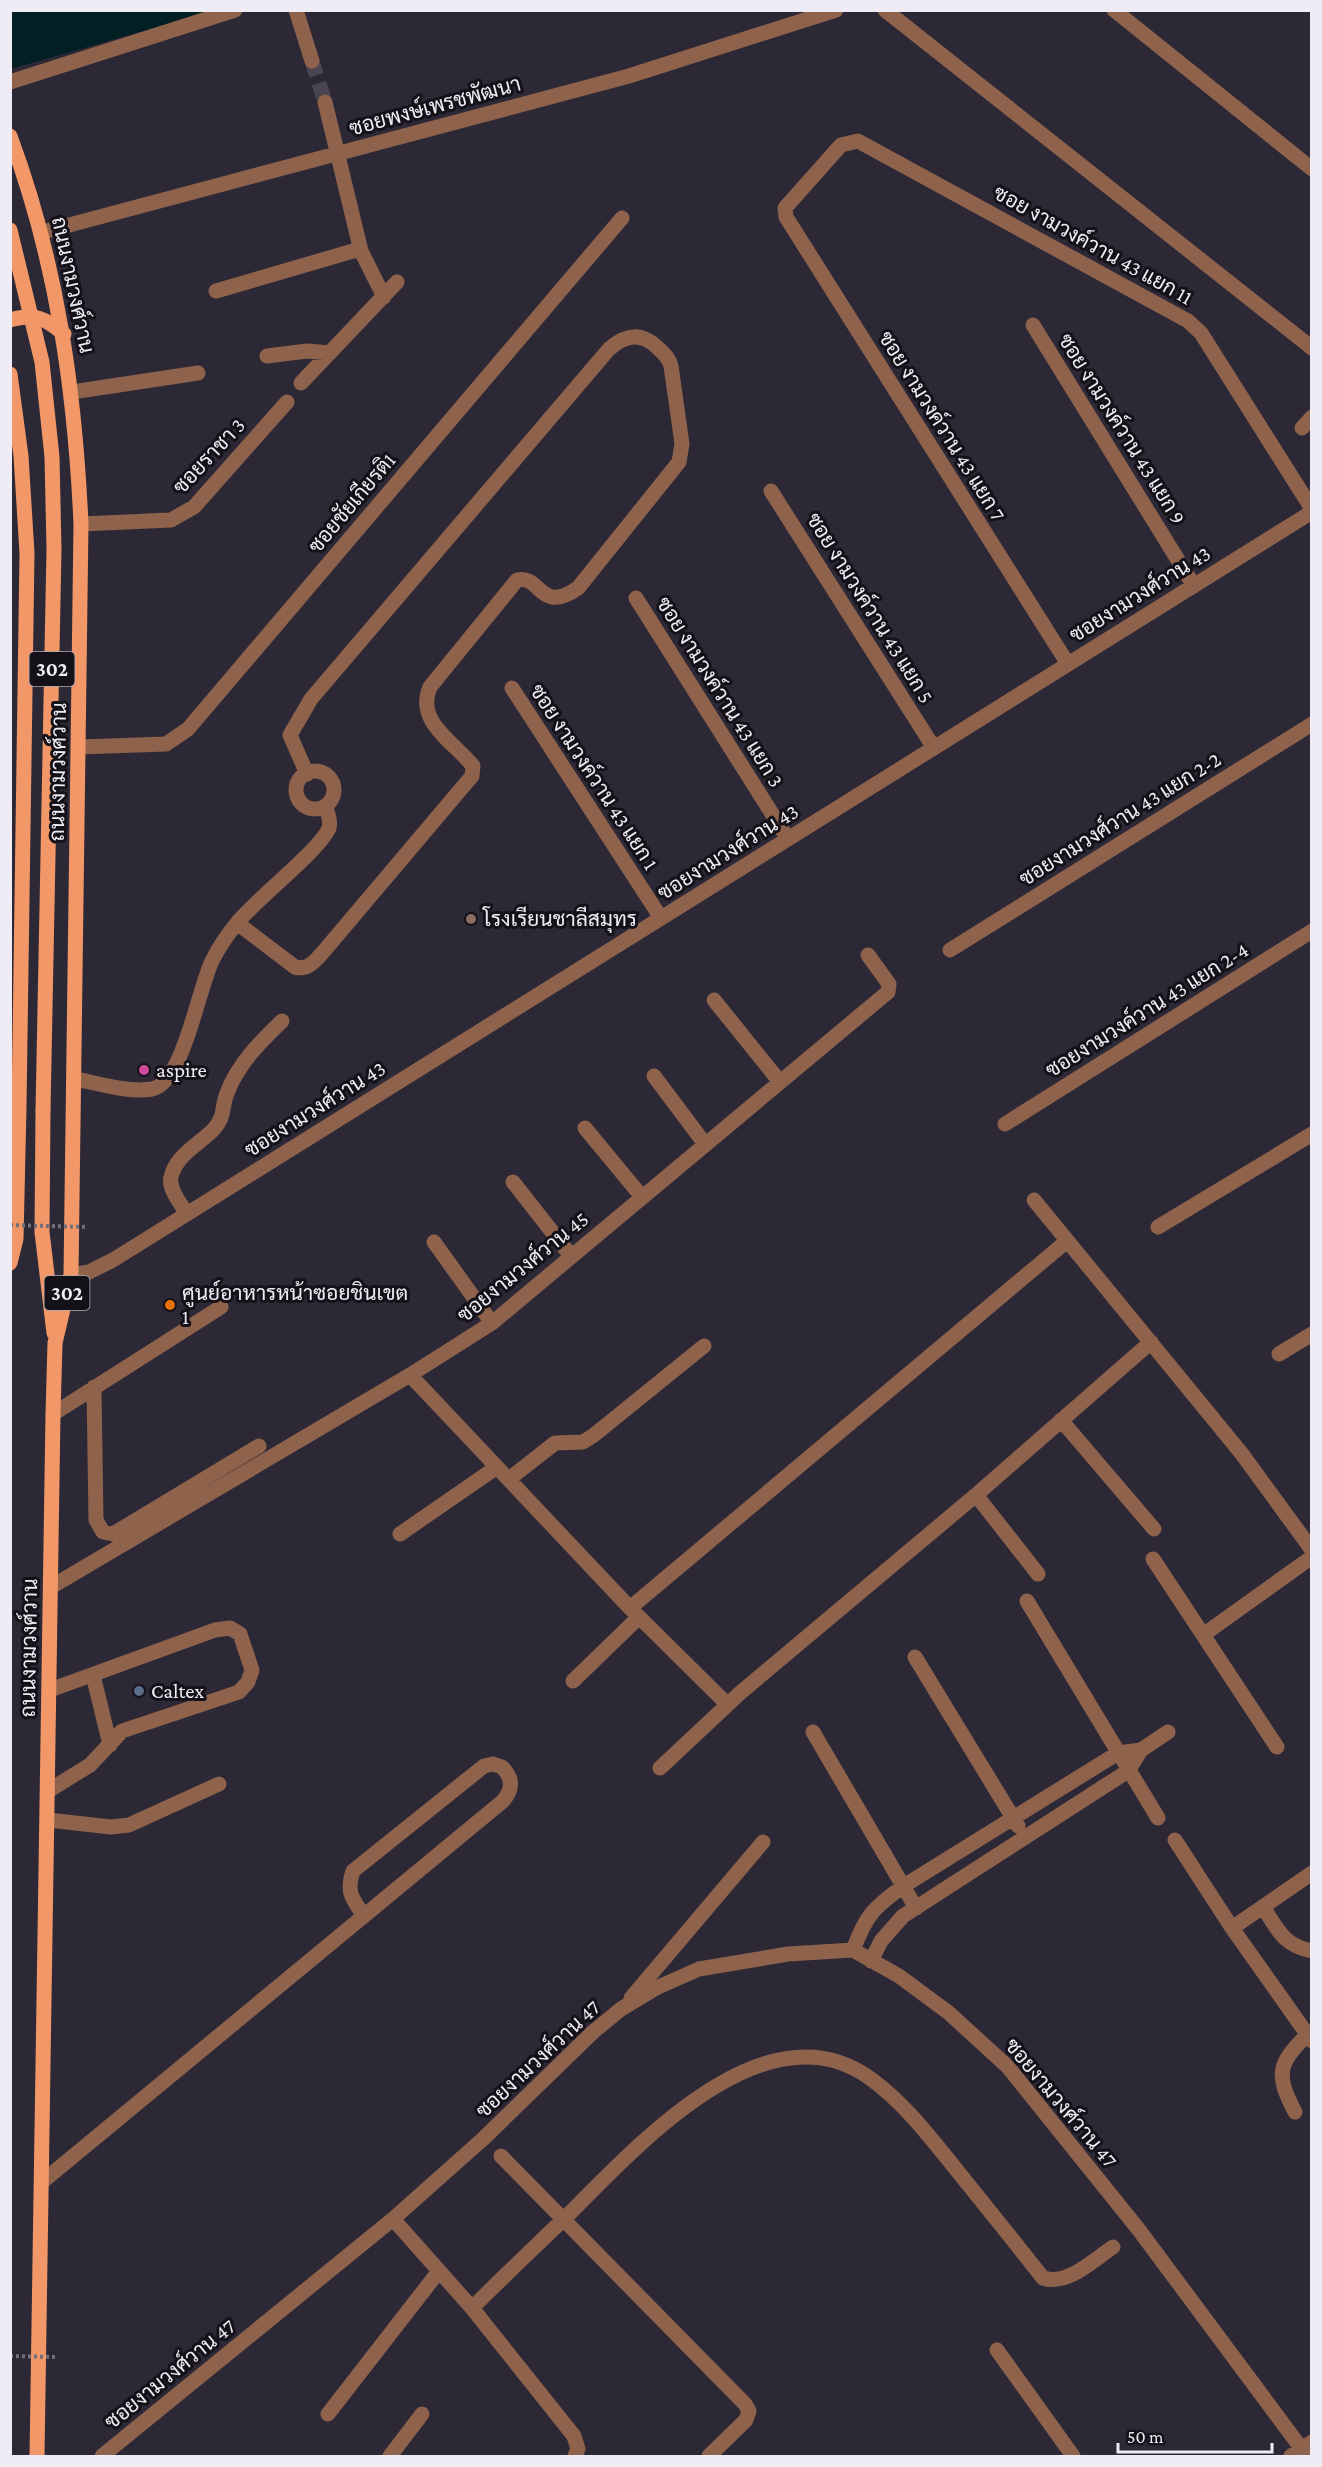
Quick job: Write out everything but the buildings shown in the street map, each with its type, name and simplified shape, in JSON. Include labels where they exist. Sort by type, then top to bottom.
[{"type":"main road","name":"ถนนงามวงศ์วาน","points":[[10,136],[43,232],[64,334],[72,392],[81,524],[80,747],[71,1275],[55,1343]]},
{"type":"main road","name":"ถนนงามวงศ์วาน","points":[[10,230],[42,362],[52,458],[54,561],[42,1232],[55,1343],[37,2457]]},
{"type":"main road","points":[[10,320],[39,316],[64,334]]},
{"type":"main road","name":"ถนนงามวงศ์วาน","points":[[10,374],[21,456],[27,552],[16,1239],[10,1263]]},
{"type":"street","points":[[10,82],[235,10]]},
{"type":"street","points":[[297,10],[312,61]]},
{"type":"street","name":"ซอยพงษ์เพรชพัฒนา","points":[[43,232],[628,76],[836,10]]},
{"type":"street","points":[[1114,10],[1311,168]]},
{"type":"street","points":[[895,13],[1311,348]]},
{"type":"street","points":[[325,102],[361,251],[384,297]]},
{"type":"street","name":"ซอย งามวงค์วาน 43 แยก 11","points":[[841,145],[858,141],[1188,321],[1201,333],[1311,511]]},
{"type":"street","name":"ซอย งามวงค์วาน 43 แยก 7","points":[[841,145],[785,208],[788,222],[1068,664]]},
{"type":"street","name":"ซอยชัยเกียรติ1","points":[[80,747],[166,744],[188,729],[622,218]]},
{"type":"street","points":[[216,291],[353,251],[361,251]]},
{"type":"street","points":[[301,383],[397,282]]},
{"type":"street","name":"ซอย งามวงค์วาน 43 แยก 9","points":[[1033,325],[1194,586]]},
{"type":"street","points":[[237,923],[295,967],[308,966],[324,951],[472,776],[473,766],[430,719],[426,703],[430,687],[517,580],[526,580],[548,597],[559,598],[578,588],[679,462],[681,444],[671,366],[666,356],[649,340],[643,337],[627,337],[609,349],[311,699],[290,735],[291,742],[307,774]]},
{"type":"street","points":[[267,356],[307,351],[330,353]]},
{"type":"street","points":[[72,392],[198,373]]},
{"type":"street","name":"ซอยราชา 3","points":[[81,524],[171,520],[194,507],[287,402]]},
{"type":"street","name":"ซอย งามวงค์วาน 43 แยก 5","points":[[771,491],[934,748]]},
{"type":"street","name":"ซอยงามวงศ์วาน 43","points":[[71,1275],[89,1272],[113,1260],[1311,511]]},
{"type":"street","name":"ซอย งามวงค์วาน 43 แยก 3","points":[[636,598],[788,839]]},
{"type":"street","name":"ซอย งามวงค์วาน 43 แยก 1","points":[[512,688],[661,918]]},
{"type":"street","name":"ซอยงามวงศ์วาน 43 แยก 2-2","points":[[950,950],[1311,724]]},
{"type":"street","points":[[322,773],[331,780],[334,792],[325,806],[310,808],[300,801],[298,783],[307,774],[322,773]]},
{"type":"street","points":[[75,1079],[141,1089],[159,1086],[169,1079],[184,1046],[212,962],[237,923],[327,832],[330,822],[325,806]]},
{"type":"street","name":"ซอยงามวงค์วาน 43 แยก 2-4","points":[[1005,1125],[1311,931]]},
{"type":"street","name":"ซอยงามวงศ์วาน 45","points":[[51,1587],[410,1375],[492,1323],[888,992],[889,984],[868,955]]},
{"type":"street","points":[[714,1000],[780,1082]]},
{"type":"street","points":[[186,1214],[171,1188],[170,1179],[176,1163],[213,1130],[225,1114],[226,1095],[240,1069],[255,1047],[282,1021]]},
{"type":"street","points":[[654,1076],[705,1144]]},
{"type":"street","points":[[585,1128],[642,1197]]},
{"type":"street","points":[[1158,1227],[1311,1134]]},
{"type":"street","points":[[513,1182],[572,1256]]},
{"type":"street","points":[[1034,1200],[1242,1454],[1311,1550]]},
{"type":"street","points":[[573,1681],[635,1612],[1067,1240]]},
{"type":"street","points":[[434,1242],[492,1323]]},
{"type":"street","points":[[53,1413],[221,1307]]},
{"type":"street","points":[[1279,1354],[1311,1334]]},
{"type":"street","points":[[660,1768],[727,1704],[975,1495],[1151,1342]]},
{"type":"street","points":[[509,1479],[555,1443],[583,1442],[594,1435],[704,1346]]},
{"type":"street","points":[[410,1375],[635,1612],[727,1704]]},
{"type":"street","points":[[94,1388],[96,1520],[103,1532],[113,1534],[259,1446]]},
{"type":"street","points":[[1061,1420],[1154,1529]]},
{"type":"street","points":[[400,1534],[497,1467]]},
{"type":"street","points":[[975,1495],[1038,1574]]},
{"type":"street","points":[[1203,1635],[1311,1557]]},
{"type":"street","points":[[1153,1559],[1277,1747]]},
{"type":"street","points":[[1027,1601],[1158,1818]]},
{"type":"street","points":[[48,1791],[90,1765],[122,1731],[239,1692],[252,1670],[240,1635],[230,1628],[214,1630],[50,1690]]},
{"type":"street","points":[[915,1657],[1026,1837]]},
{"type":"street","points":[[93,1675],[110,1745]]},
{"type":"street","points":[[813,1731],[916,1908]]},
{"type":"street","points":[[871,1961],[891,1928],[916,1908],[1128,1770],[1141,1750],[1168,1732]]},
{"type":"street","points":[[853,1950],[865,1920],[879,1904],[902,1887],[1118,1753],[1141,1750]]},
{"type":"street","points":[[42,2182],[364,1916],[503,1801],[510,1793],[511,1782],[502,1767],[493,1764],[484,1766],[353,1871],[348,1886],[351,1897],[364,1916]]},
{"type":"street","points":[[48,1820],[111,1827],[129,1825],[219,1784]]},
{"type":"street","points":[[1174,1840],[1309,2038],[1287,2055],[1282,2067],[1281,2080],[1295,2112]]},
{"type":"street","points":[[621,2009],[763,1842]]},
{"type":"street","points":[[1232,1928],[1311,1873]]},
{"type":"street","points":[[1263,1907],[1287,1942],[1294,1947],[1311,1951]]},
{"type":"street","name":"ซอยงามวงศ์วาน 47","points":[[102,2457],[393,2219],[484,2138],[593,2032],[621,2009],[656,1988],[699,1969],[788,1954],[853,1950],[899,1976],[949,2013],[1008,2067],[1139,2230],[1303,2451]]},
{"type":"street","points":[[472,2308],[630,2152],[698,2096],[754,2066],[788,2057],[833,2060],[870,2078],[913,2116],[1043,2278],[1055,2282],[1068,2278],[1113,2247]]},
{"type":"street","points":[[501,2156],[746,2404],[749,2411],[746,2420],[709,2457]]},
{"type":"street","points":[[393,2219],[472,2308],[574,2436],[578,2449],[575,2457]]},
{"type":"street","points":[[328,2414],[439,2271]]},
{"type":"street","points":[[997,2350],[1073,2457]]},
{"type":"street","points":[[390,2457],[422,2414]]},
{"type":"path","points":[[10,1225],[87,1227]]},
{"type":"path","points":[[10,2356],[56,2357]]},
{"type":"shaded area","points":[[11,11],[213,11],[11,69]]},
{"type":"tunnel","points":[[312,61],[325,102]]},
{"type":"place","name":"โรงเรียนชาลีสมุทร","points":[[471,919]]},
{"type":"place","name":"aspire","points":[[144,1070]]},
{"type":"place","name":"ศูนย์อาหารหน้าซอยชินเขต 1","points":[[170,1305]]},
{"type":"place","name":"Caltex","points":[[139,1691]]}]
